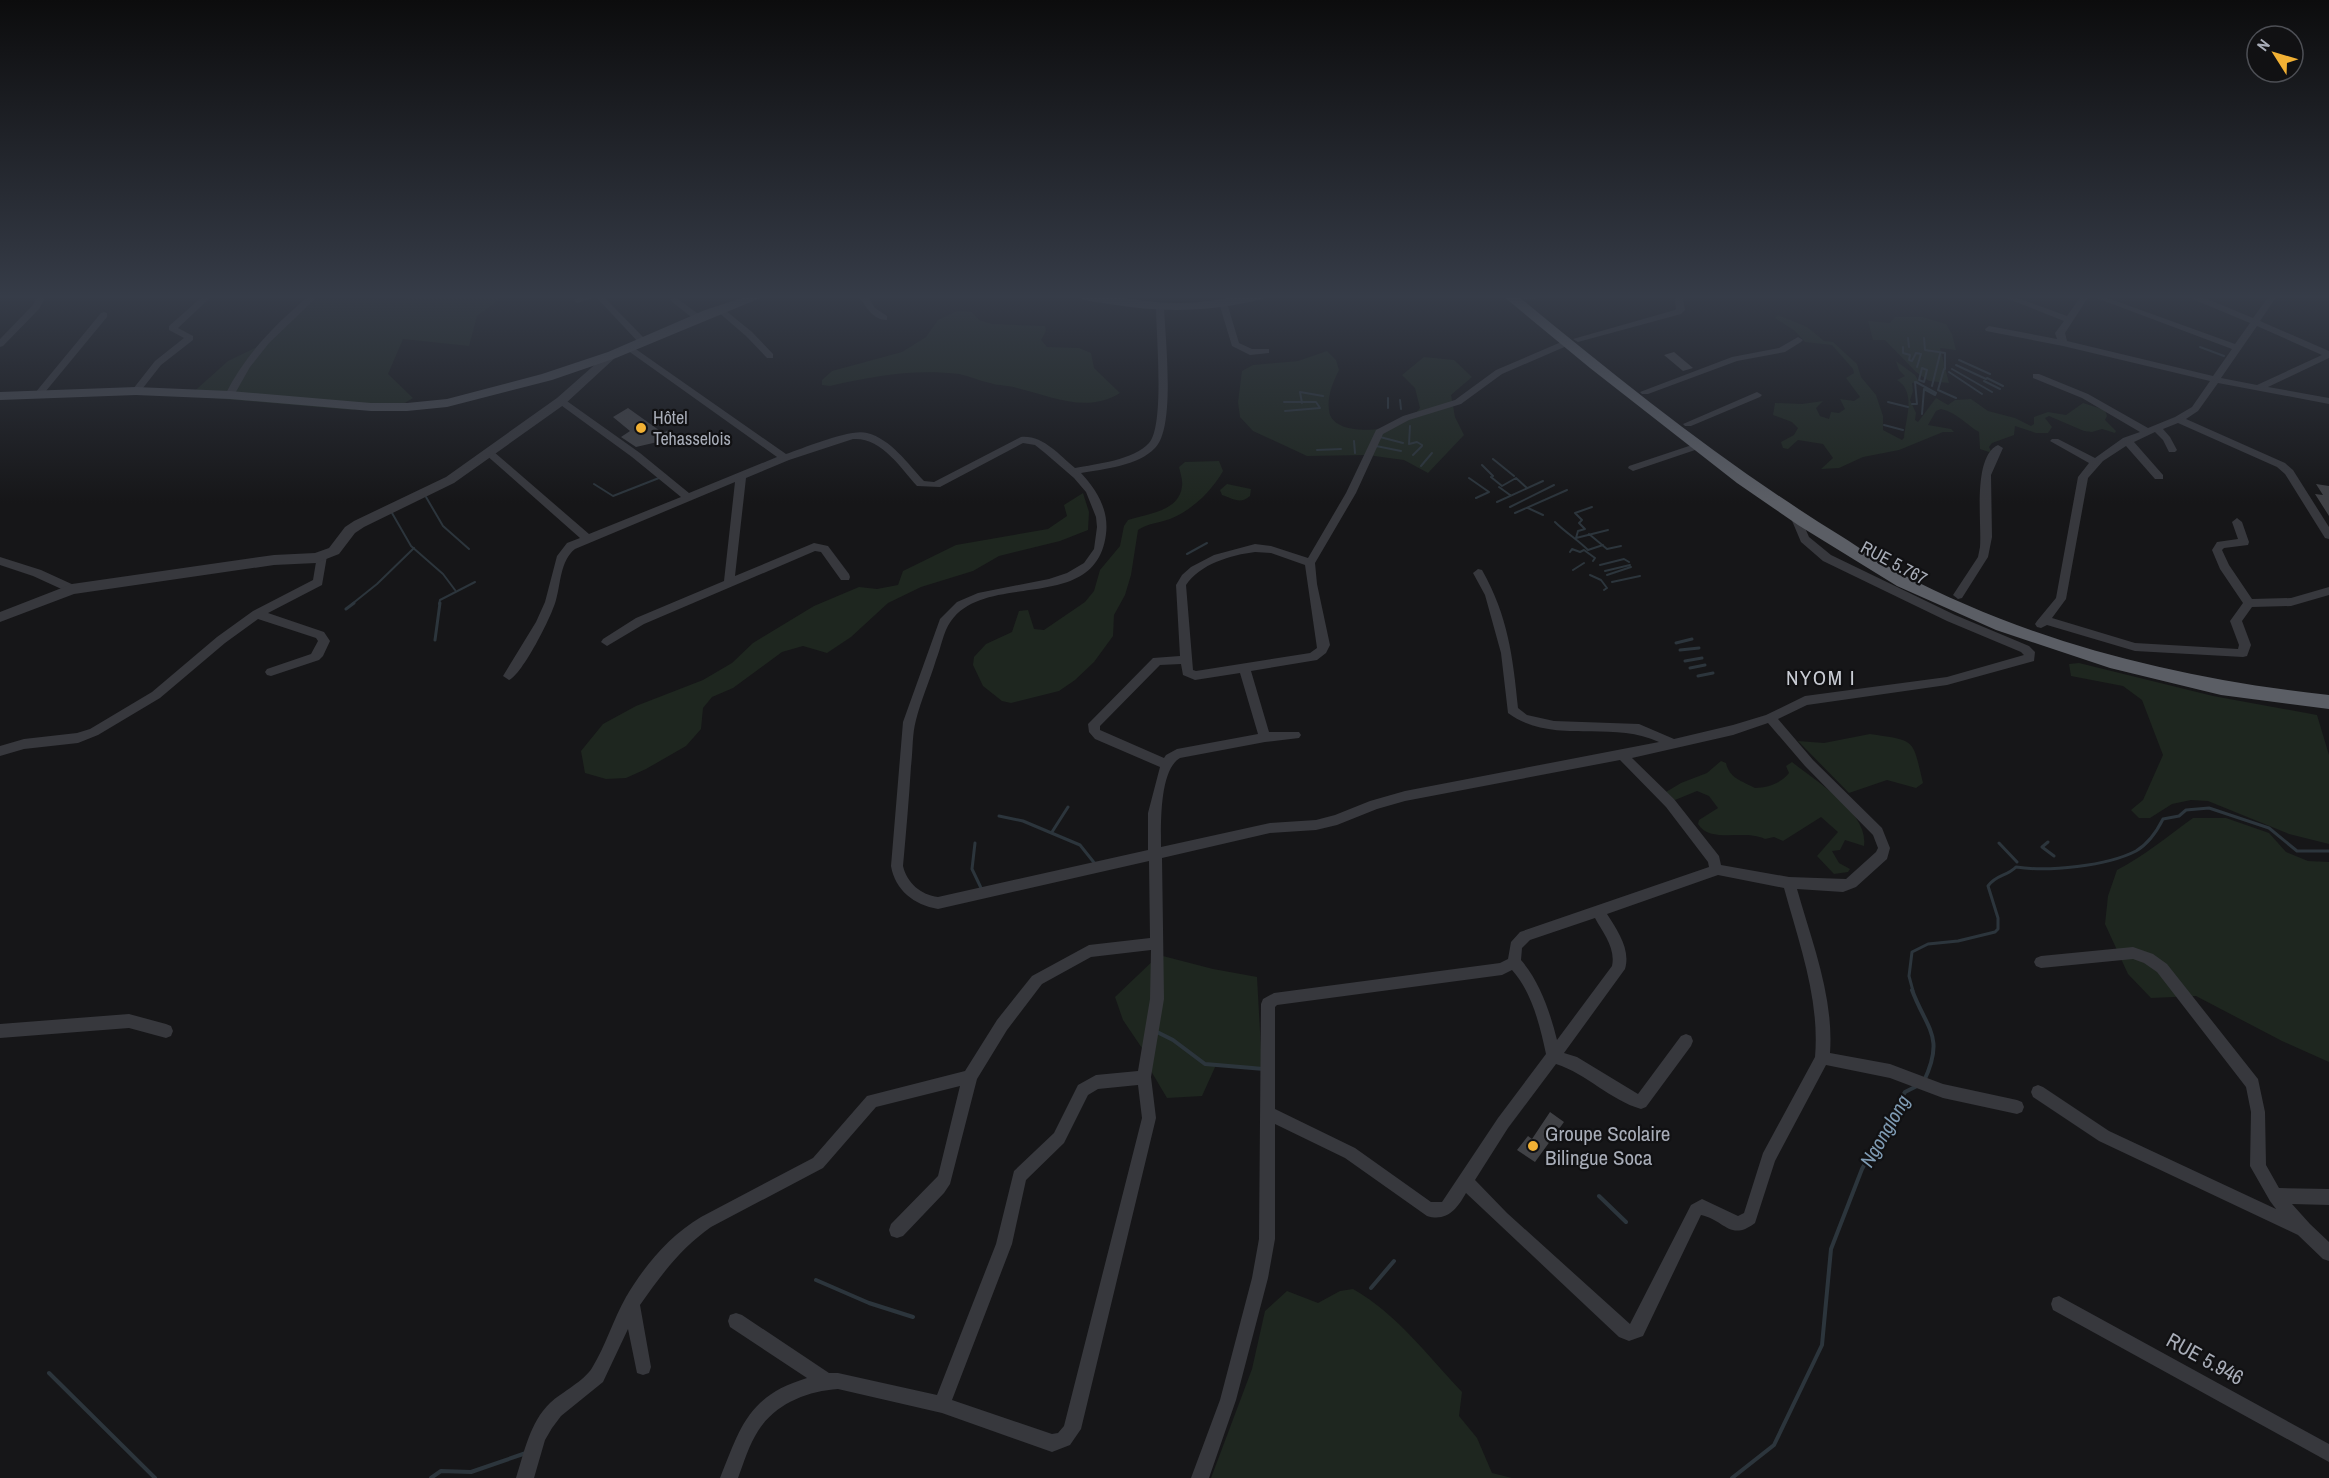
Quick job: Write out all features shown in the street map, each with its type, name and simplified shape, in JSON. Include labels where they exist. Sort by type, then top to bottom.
[{"type":"highway","points":[[1601,365],[1698,446],[1757,491],[1901,581],[1955,607],[2040,639],[2168,676],[2256,693],[2329,702]]},
{"type":"highway","name":"RUE 5.767","points":[[1606,365],[1769,487],[1864,549],[1906,572],[1958,595],[2043,623],[2089,642],[2166,664],[2246,679],[2329,688]]},
{"type":"main road","points":[[0,396],[136,391],[414,407],[468,399],[579,365]]},
{"type":"street","points":[[38,395],[63,365]]},
{"type":"street","points":[[136,391],[156,365]]},
{"type":"street","points":[[230,395],[247,365]]},
{"type":"street","points":[[0,617],[72,589],[274,560],[322,556],[334,551],[350,530],[359,524],[443,485],[490,454],[561,401],[601,365]]},
{"type":"street","points":[[654,365],[786,458]]},
{"type":"street","points":[[1074,471],[1118,462],[1145,450],[1156,441],[1163,417],[1162,365]]},
{"type":"street","points":[[1311,563],[1263,548],[1252,549],[1222,555],[1187,575],[1181,585],[1185,669],[1195,676],[1313,657],[1323,650],[1324,645],[1312,584],[1311,563],[1351,493],[1379,432],[1406,418],[1458,402],[1499,372],[1516,365]]},
{"type":"street","points":[[1645,392],[1719,365]]},
{"type":"street","points":[[2155,365],[2217,380],[2329,401]]},
{"type":"street","points":[[2227,365],[2195,409],[2178,419],[2114,446],[2095,462],[2083,477],[2061,599],[2043,623],[2135,647],[2243,653],[2245,645],[2236,621],[2249,603]]},
{"type":"street","points":[[2258,388],[2308,365]]},
{"type":"street","points":[[2037,376],[2060,384],[2152,430],[2167,439],[2172,450]]},
{"type":"street","points":[[1688,424],[1757,395]]},
{"type":"street","points":[[561,401],[636,455],[687,497]]},
{"type":"street","points":[[2178,419],[2286,468],[2329,535]]},
{"type":"street","points":[[509,676],[538,631],[549,603],[563,553],[567,548],[786,458],[852,436],[865,435],[876,440],[890,450],[921,484],[930,486],[1026,439],[1035,441],[1074,471],[1092,491],[1102,520],[1103,537],[1091,563],[1077,574],[973,599],[955,609],[944,622],[909,722],[897,873],[904,884],[919,896],[927,901],[938,903],[1270,828],[1316,825],[1405,796],[1674,744],[1733,730],[1770,718],[1805,701],[1947,681],[2030,658],[2031,656],[2025,650],[1951,618],[1827,558],[1805,539],[1795,516]]},
{"type":"street","points":[[2126,440],[2159,477]]},
{"type":"street","points":[[2055,441],[2095,462]]},
{"type":"street","points":[[1633,468],[1698,446]]},
{"type":"street","points":[[1958,595],[1983,557],[1985,550],[1988,514],[1986,474],[1998,448]]},
{"type":"street","points":[[490,454],[520,478],[553,512],[588,539]]},
{"type":"street","points":[[729,583],[741,478]]},
{"type":"street","points":[[2237,522],[2244,542],[2222,545],[2217,550],[2224,566],[2249,603]]},
{"type":"street","points":[[607,642],[640,621],[818,547],[824,549],[844,577]]},
{"type":"street","points":[[0,751],[24,744],[78,738],[94,732],[156,695],[221,640],[257,614],[318,582],[322,556]]},
{"type":"street","points":[[0,561],[30,570],[72,589]]},
{"type":"street","points":[[1478,573],[1490,596],[1507,653],[1512,710],[1517,715],[1526,720],[1572,728],[1606,726],[1638,729],[1674,744]]},
{"type":"street","points":[[2249,603],[2291,602],[2329,591]]},
{"type":"street","points":[[257,614],[320,635],[324,641],[315,657],[271,672]]},
{"type":"street","points":[[1166,764],[1101,737],[1095,734],[1093,729],[1094,724],[1157,662],[1185,660]]},
{"type":"street","points":[[1245,669],[1265,737]]},
{"type":"street","points":[[1716,868],[1789,884],[1843,886],[1851,883],[1882,855],[1884,848],[1878,832],[1809,763],[1770,718]]},
{"type":"street","points":[[729,1478],[751,1425],[761,1413],[771,1404],[813,1383],[825,1380],[942,1405],[1052,1443],[1062,1442],[1067,1438],[1072,1429],[1149,1118],[1144,1077],[1157,999],[1155,801],[1166,764],[1177,754],[1265,737],[1295,735]]},
{"type":"street","points":[[1622,755],[1670,803],[1714,860],[1716,868]]},
{"type":"street","points":[[1553,1056],[1551,1040],[1524,973],[1514,962],[1516,946],[1525,936],[1712,873],[1716,868]]},
{"type":"street","points":[[1465,1180],[1502,1218],[1625,1331],[1637,1330],[1696,1210],[1706,1208],[1737,1224],[1742,1224],[1750,1218],[1768,1158],[1822,1058],[1825,1041],[1814,971],[1789,884]]},
{"type":"street","points":[[1268,1113],[1350,1153],[1435,1211],[1443,1210],[1450,1205],[1503,1123],[1621,964],[1620,954],[1598,911]]},
{"type":"street","points":[[897,1230],[945,1179],[970,1077],[1002,1025],[1042,976],[1089,951],[1157,943]]},
{"type":"street","points":[[2041,962],[2133,953],[2148,958],[2162,968],[2253,1084],[2258,1112],[2258,1166],[2275,1196],[2304,1230],[2329,1253]]},
{"type":"street","points":[[1200,1478],[1228,1400],[1260,1278],[1267,1239],[1267,1008],[1271,1001],[1502,969],[1514,962]]},
{"type":"street","points":[[0,1031],[129,1021],[166,1031]]},
{"type":"street","points":[[1553,1056],[1572,1062],[1631,1099],[1641,1102],[1686,1041]]},
{"type":"street","points":[[1822,1058],[1890,1071],[1943,1091],[2017,1107]]},
{"type":"street","points":[[525,1478],[538,1436],[546,1422],[555,1410],[597,1376],[632,1303],[660,1262],[689,1233],[818,1163],[872,1101],[970,1077]]},
{"type":"street","points":[[942,1405],[1004,1244],[1008,1217],[1022,1173],[1056,1142],[1079,1096],[1088,1086],[1096,1082],[1144,1077]]},
{"type":"street","points":[[2038,1092],[2104,1136],[2304,1230]]},
{"type":"street","points":[[2275,1196],[2329,1197]]},
{"type":"street","points":[[632,1303],[644,1367]]},
{"type":"street","name":"RUE 5.946","points":[[2059,1304],[2329,1453]]},
{"type":"street","points":[[736,1321],[825,1380]]},
{"type":"shaded area","points":[[224,365],[392,365],[388,374],[413,398],[403,404],[361,404],[353,410],[189,396]]},
{"type":"shaded area","points":[[854,365],[1093,365],[1120,393],[1107,399],[1082,403],[1056,399],[959,374],[925,372],[894,374],[830,386],[822,385],[822,380],[832,371]]},
{"type":"shaded area","points":[[1253,365],[1337,365],[1339,370],[1329,400],[1332,418],[1338,424],[1346,427],[1367,430],[1398,425],[1409,419],[1420,408],[1415,388],[1402,375],[1414,365],[1459,365],[1472,377],[1451,395],[1455,417],[1464,435],[1428,473],[1404,460],[1367,455],[1307,456],[1253,431],[1240,417],[1238,402],[1242,371]]},
{"type":"shaded area","points":[[1849,365],[1857,365],[1861,377],[1876,395],[1883,416],[1883,430],[1902,440],[1908,399],[1903,385],[1897,380],[1905,376],[1897,365],[1901,365],[1915,375],[1919,382],[1912,383],[1913,391],[1910,400],[1916,413],[1915,420],[1918,422],[1936,398],[1948,405],[1955,400],[1971,399],[1988,411],[2015,418],[2031,426],[2034,424],[2034,417],[2048,412],[2066,415],[2083,403],[2105,410],[2107,416],[2105,420],[2116,431],[2115,433],[2102,429],[2092,432],[2084,431],[2049,416],[2045,418],[2052,427],[2048,433],[2036,433],[2015,426],[2014,435],[1992,443],[1989,447],[1992,453],[1980,449],[1979,432],[1957,416],[1941,409],[1936,411],[1928,425],[1951,429],[1954,432],[1943,432],[1899,450],[1863,457],[1839,468],[1821,469],[1833,458],[1823,444],[1798,440],[1788,449],[1783,448],[1781,442],[1794,435],[1798,428],[1792,422],[1773,415],[1775,403],[1802,404],[1823,401],[1816,408],[1820,416],[1829,419],[1831,412],[1839,413],[1845,409],[1840,399],[1854,401],[1860,397],[1846,378],[1854,373]]},
{"type":"shaded area","points":[[1909,365],[1944,365],[1949,383],[1929,381]]},
{"type":"shaded area","points":[[1219,461],[1223,471],[1200,500],[1186,511],[1170,519],[1138,530],[1131,575],[1125,595],[1114,615],[1113,636],[1094,662],[1059,691],[1011,703],[1002,701],[983,686],[973,665],[974,657],[986,644],[1012,632],[1019,611],[1028,610],[1034,629],[1044,630],[1085,602],[1094,591],[1100,570],[1120,546],[1124,526],[1128,520],[1161,510],[1175,501],[1182,486],[1179,467],[1185,462]]},
{"type":"shaded area","points":[[1227,484],[1251,489],[1250,496],[1239,500],[1222,495],[1220,490]]},
{"type":"shaded area","points":[[1083,493],[1089,512],[1088,530],[1060,541],[999,556],[973,571],[921,587],[888,603],[851,637],[827,653],[803,646],[782,652],[733,688],[712,697],[703,708],[701,729],[686,746],[626,778],[606,779],[585,773],[581,751],[603,724],[636,706],[703,680],[732,663],[753,643],[814,606],[859,587],[877,589],[898,585],[903,571],[956,545],[1048,529],[1067,516],[1064,505]]},
{"type":"shaded area","points":[[2079,663],[2213,696],[2317,715],[2329,755],[2329,844],[2289,834],[2208,801],[2191,800],[2172,804],[2150,818],[2139,818],[2131,810],[2143,800],[2163,755],[2142,700],[2123,686],[2071,676],[2069,664]]},
{"type":"shaded area","points":[[1870,734],[1897,738],[1910,744],[1917,757],[1923,783],[1916,788],[1887,780],[1849,793],[1798,741],[1824,743]]},
{"type":"shaded area","points":[[1721,761],[1726,763],[1733,776],[1755,788],[1769,786],[1782,780],[1789,773],[1786,766],[1792,762],[1838,798],[1858,821],[1863,833],[1864,846],[1845,840],[1840,850],[1832,851],[1839,863],[1850,869],[1848,872],[1834,874],[1817,856],[1838,832],[1821,817],[1783,841],[1774,837],[1765,839],[1747,835],[1719,835],[1703,830],[1698,824],[1699,820],[1718,808],[1709,796],[1697,791],[1675,800],[1666,792],[1681,783],[1707,773]]},
{"type":"shaded area","points":[[2193,818],[2226,818],[2269,833],[2286,852],[2308,861],[2329,862],[2329,1062],[2282,1041],[2196,996],[2151,998],[2128,974],[2105,924],[2108,896],[2117,870]]},
{"type":"shaded area","points":[[1159,955],[1213,969],[1257,977],[1262,1067],[1216,1065],[1202,1096],[1167,1098],[1151,1071],[1148,1057],[1123,1020],[1115,997]]},
{"type":"shaded area","points":[[1353,1289],[1398,1323],[1462,1392],[1459,1416],[1477,1438],[1492,1473],[1512,1478],[1211,1478],[1252,1369],[1265,1311],[1287,1291],[1318,1303],[1340,1291]]},
{"type":"building","points":[[1676,365],[1689,365],[1693,368],[1683,371]]},
{"type":"building","name":"Hôtel Tehasselois","points":[[628,408],[663,433],[669,430],[679,437],[636,447],[621,437],[630,431],[613,417]]},
{"type":"building","points":[[2316,484],[2329,486],[2329,516],[2315,494],[2323,495]]},
{"type":"building","name":"Groupe Scolaire Bilingue Soca","points":[[1550,1112],[1564,1122],[1535,1162],[1517,1150],[1528,1136],[1532,1139]]},
{"type":"waterway","points":[[1932,386],[1937,365]]},
{"type":"waterway","points":[[1945,365],[1945,369]]},
{"type":"waterway","points":[[1956,365],[1986,379]]},
{"type":"waterway","points":[[1970,365],[1990,374]]},
{"type":"waterway","points":[[1922,368],[1927,370],[1924,382],[1919,380],[1922,368]]},
{"type":"waterway","points":[[1944,369],[1938,390],[1956,398]]},
{"type":"waterway","points":[[1952,369],[1992,392]]},
{"type":"waterway","points":[[1949,372],[1982,394]]},
{"type":"waterway","points":[[1987,378],[2003,386]]},
{"type":"waterway","points":[[1984,381],[2000,389]]},
{"type":"waterway","points":[[1912,404],[1917,404],[1915,382]]},
{"type":"waterway","points":[[1916,382],[1936,393],[1935,395],[1924,389],[1922,414]]},
{"type":"waterway","points":[[1302,402],[1300,392],[1323,396]]},
{"type":"waterway","points":[[1388,398],[1388,408]]},
{"type":"waterway","points":[[1400,400],[1401,409]]},
{"type":"waterway","points":[[1284,402],[1302,402]]},
{"type":"waterway","points":[[1285,411],[1320,408],[1316,402],[1302,402]]},
{"type":"waterway","points":[[1888,402],[1908,407]]},
{"type":"waterway","points":[[1884,425],[1903,430]]},
{"type":"waterway","points":[[1410,426],[1409,444],[1417,442],[1422,445]]},
{"type":"waterway","points":[[1380,437],[1403,443]]},
{"type":"waterway","points":[[1354,441],[1355,453]]},
{"type":"waterway","points":[[1376,446],[1401,451]]},
{"type":"waterway","points":[[1413,455],[1422,446]]},
{"type":"waterway","points":[[1317,450],[1341,449]]},
{"type":"waterway","points":[[1421,466],[1432,453]]},
{"type":"waterway","points":[[1493,459],[1514,476]]},
{"type":"waterway","points":[[1482,465],[1493,476]]},
{"type":"waterway","points":[[1491,477],[1502,486],[1516,478],[1527,488]]},
{"type":"waterway","points":[[594,484],[613,496],[659,478]]},
{"type":"waterway","points":[[1469,478],[1489,492],[1476,498]]},
{"type":"waterway","points":[[1497,502],[1543,481]]},
{"type":"waterway","points":[[1510,507],[1554,485]]},
{"type":"waterway","points":[[1499,487],[1510,495]]},
{"type":"waterway","points":[[1515,513],[1567,490]]},
{"type":"waterway","points":[[426,497],[443,526],[469,549]]},
{"type":"waterway","points":[[1590,535],[1576,538],[1578,531],[1585,529],[1579,523],[1582,520],[1575,513],[1592,507]]},
{"type":"waterway","points":[[1528,508],[1543,515]]},
{"type":"waterway","points":[[392,513],[414,548]]},
{"type":"waterway","points":[[1555,522],[1588,550],[1602,545]]},
{"type":"waterway","points":[[1590,535],[1608,530]]},
{"type":"waterway","points":[[1590,535],[1602,545]]},
{"type":"waterway","points":[[1187,554],[1207,543]]},
{"type":"waterway","points":[[1602,545],[1607,549],[1621,546]]},
{"type":"waterway","points":[[352,604],[377,584],[414,548]]},
{"type":"waterway","points":[[414,548],[443,574],[455,590]]},
{"type":"waterway","points":[[1570,552],[1572,549],[1580,552],[1584,550],[1595,558],[1593,561]]},
{"type":"waterway","points":[[1600,565],[1624,559],[1629,562]]},
{"type":"waterway","points":[[1573,570],[1584,563]]},
{"type":"waterway","points":[[1605,571],[1630,565]]},
{"type":"waterway","points":[[1607,575],[1631,567]]},
{"type":"waterway","points":[[1590,575],[1601,580],[1607,588],[1604,590]]},
{"type":"waterway","points":[[1612,582],[1640,576]]},
{"type":"waterway","points":[[439,604],[440,600],[475,582]]},
{"type":"waterway","points":[[346,609],[354,603]]},
{"type":"waterway","points":[[435,640],[440,603]]},
{"type":"waterway","points":[[1676,643],[1692,639]]},
{"type":"waterway","points":[[1680,650],[1699,648]]},
{"type":"waterway","points":[[1685,661],[1702,658]]},
{"type":"waterway","points":[[1690,668],[1705,665]]},
{"type":"waterway","points":[[1698,676],[1713,673]]},
{"type":"waterway","points":[[1052,832],[1068,807]]},
{"type":"waterway","name":"Ngonglong","points":[[1913,991],[1909,976],[1912,952],[1928,944],[1958,941],[1995,932],[1998,929],[1998,918],[1988,886],[1995,879],[2016,867],[2060,868],[2110,861],[2136,851],[2144,845],[2155,833],[2163,819],[2179,816],[2186,810],[2209,808],[2269,828],[2297,851],[2329,851]]},
{"type":"waterway","points":[[999,816],[1023,821],[1080,845],[1096,865]]},
{"type":"waterway","points":[[2048,842],[2042,847],[2054,856]]},
{"type":"waterway","points":[[975,843],[972,869],[982,890]]},
{"type":"waterway","points":[[1999,843],[2017,862]]},
{"type":"waterway","name":"Ngonglong","points":[[1912,990],[1932,1034],[1933,1053],[1924,1081]]},
{"type":"waterway","points":[[1155,1031],[1173,1040],[1205,1064],[1264,1069]]},
{"type":"waterway","name":"Ngonglong","points":[[1732,1478],[1774,1445],[1822,1345],[1831,1249],[1862,1169],[1905,1092],[1917,1086]]},
{"type":"waterway","points":[[1599,1196],[1626,1222]]},
{"type":"waterway","points":[[1371,1288],[1394,1261]]},
{"type":"waterway","points":[[816,1280],[869,1303],[913,1317]]},
{"type":"waterway","name":"Ngonglong","points":[[49,1373],[155,1478]]},
{"type":"waterway","points":[[431,1478],[441,1471],[471,1472],[526,1453]]},
{"type":"place","name":"Hôtel Tehasselois","points":[[641,428]]},
{"type":"place","name":"Groupe Scolaire Bilingue Soca","points":[[1533,1146]]},
{"type":"district","name":"NYOM I","points":[[1821,678]]}]
